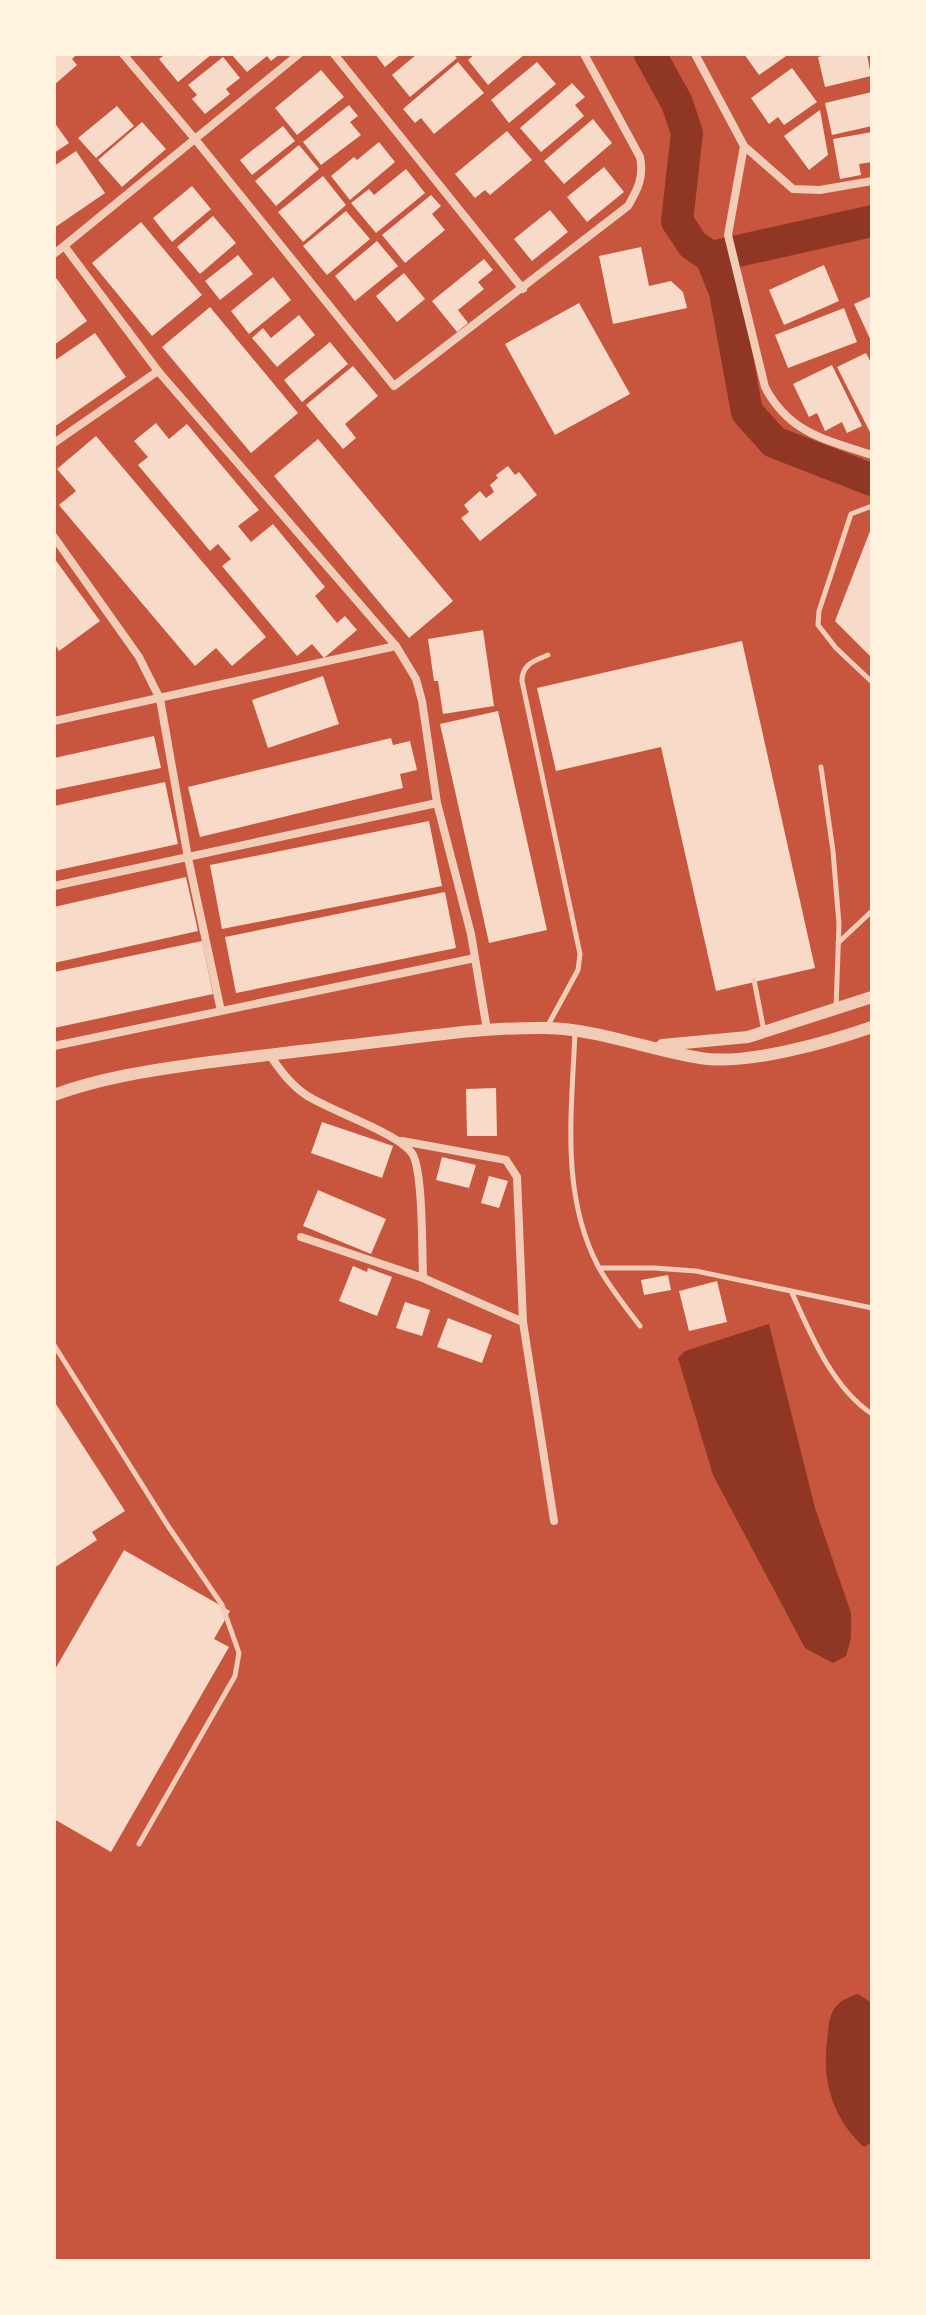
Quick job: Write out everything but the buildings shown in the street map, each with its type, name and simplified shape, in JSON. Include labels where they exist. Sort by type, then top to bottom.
[{"type":"street","points":[[123,54],[392,385],[523,289],[628,206],[643,174],[640,157],[584,54]]},
{"type":"street","points":[[54,254],[299,54]]},
{"type":"street","points":[[334,54],[523,289]]},
{"type":"street","points":[[695,54],[744,146],[793,189],[820,190],[872,181]]},
{"type":"street","points":[[744,146],[728,235],[765,387],[775,406],[799,428],[872,455]]},
{"type":"street","points":[[65,247],[158,371],[396,646],[416,679],[437,803],[475,958],[487,1030]]},
{"type":"street","points":[[54,443],[158,371]]},
{"type":"street","points":[[54,537],[139,657],[160,699],[188,858],[221,1011]]},
{"type":"street","points":[[54,721],[396,646]]},
{"type":"street","points":[[54,886],[437,803]]},
{"type":"street","points":[[54,1046],[475,958]]},
{"type":"street","points":[[647,1046],[717,1041],[764,1032],[872,997]]},
{"type":"street","points":[[54,1095],[97,1080],[269,1054],[487,1030],[575,1030],[704,1059],[752,1057],[810,1046],[872,1027]]},
{"type":"street","points":[[269,1054],[287,1081],[308,1096],[400,1140],[506,1160],[512,1166],[517,1177],[523,1322],[554,1521]]},
{"type":"street","points":[[400,1140],[413,1154],[417,1168],[423,1278]]},
{"type":"street","points":[[301,1237],[423,1278],[523,1322]]},
{"type":"lane","points":[[872,506],[851,514],[819,611],[818,625],[836,648],[872,682]]},
{"type":"lane","points":[[546,1028],[578,970],[580,954],[522,681],[522,672],[529,663],[548,655]]},
{"type":"lane","points":[[821,767],[839,924],[836,1010]]},
{"type":"lane","points":[[838,943],[872,911]]},
{"type":"lane","points":[[754,980],[764,1032]]},
{"type":"lane","points":[[575,1030],[570,1155],[572,1178],[585,1237],[599,1268],[640,1326]]},
{"type":"lane","points":[[599,1268],[696,1271],[872,1308]]},
{"type":"lane","points":[[792,1292],[816,1347],[841,1382],[872,1414]]},
{"type":"lane","points":[[54,1345],[168,1526],[222,1605],[239,1653],[235,1676],[139,1844]]},
{"type":"shaded area","points":[[769,1324],[815,1508],[851,1613],[851,1638],[846,1656],[833,1663],[805,1648],[713,1475],[678,1358],[685,1351]]},
{"type":"shaded area","points":[[858,1994],[872,2003],[872,2142],[864,2147],[837,2112],[826,2071],[828,2032],[833,2011],[842,2001]]},
{"type":"waterway","points":[[650,54],[677,103],[687,133],[677,221],[693,245],[711,257],[872,221]]},
{"type":"waterway","points":[[711,257],[725,292],[747,412],[774,442],[872,480]]}]
